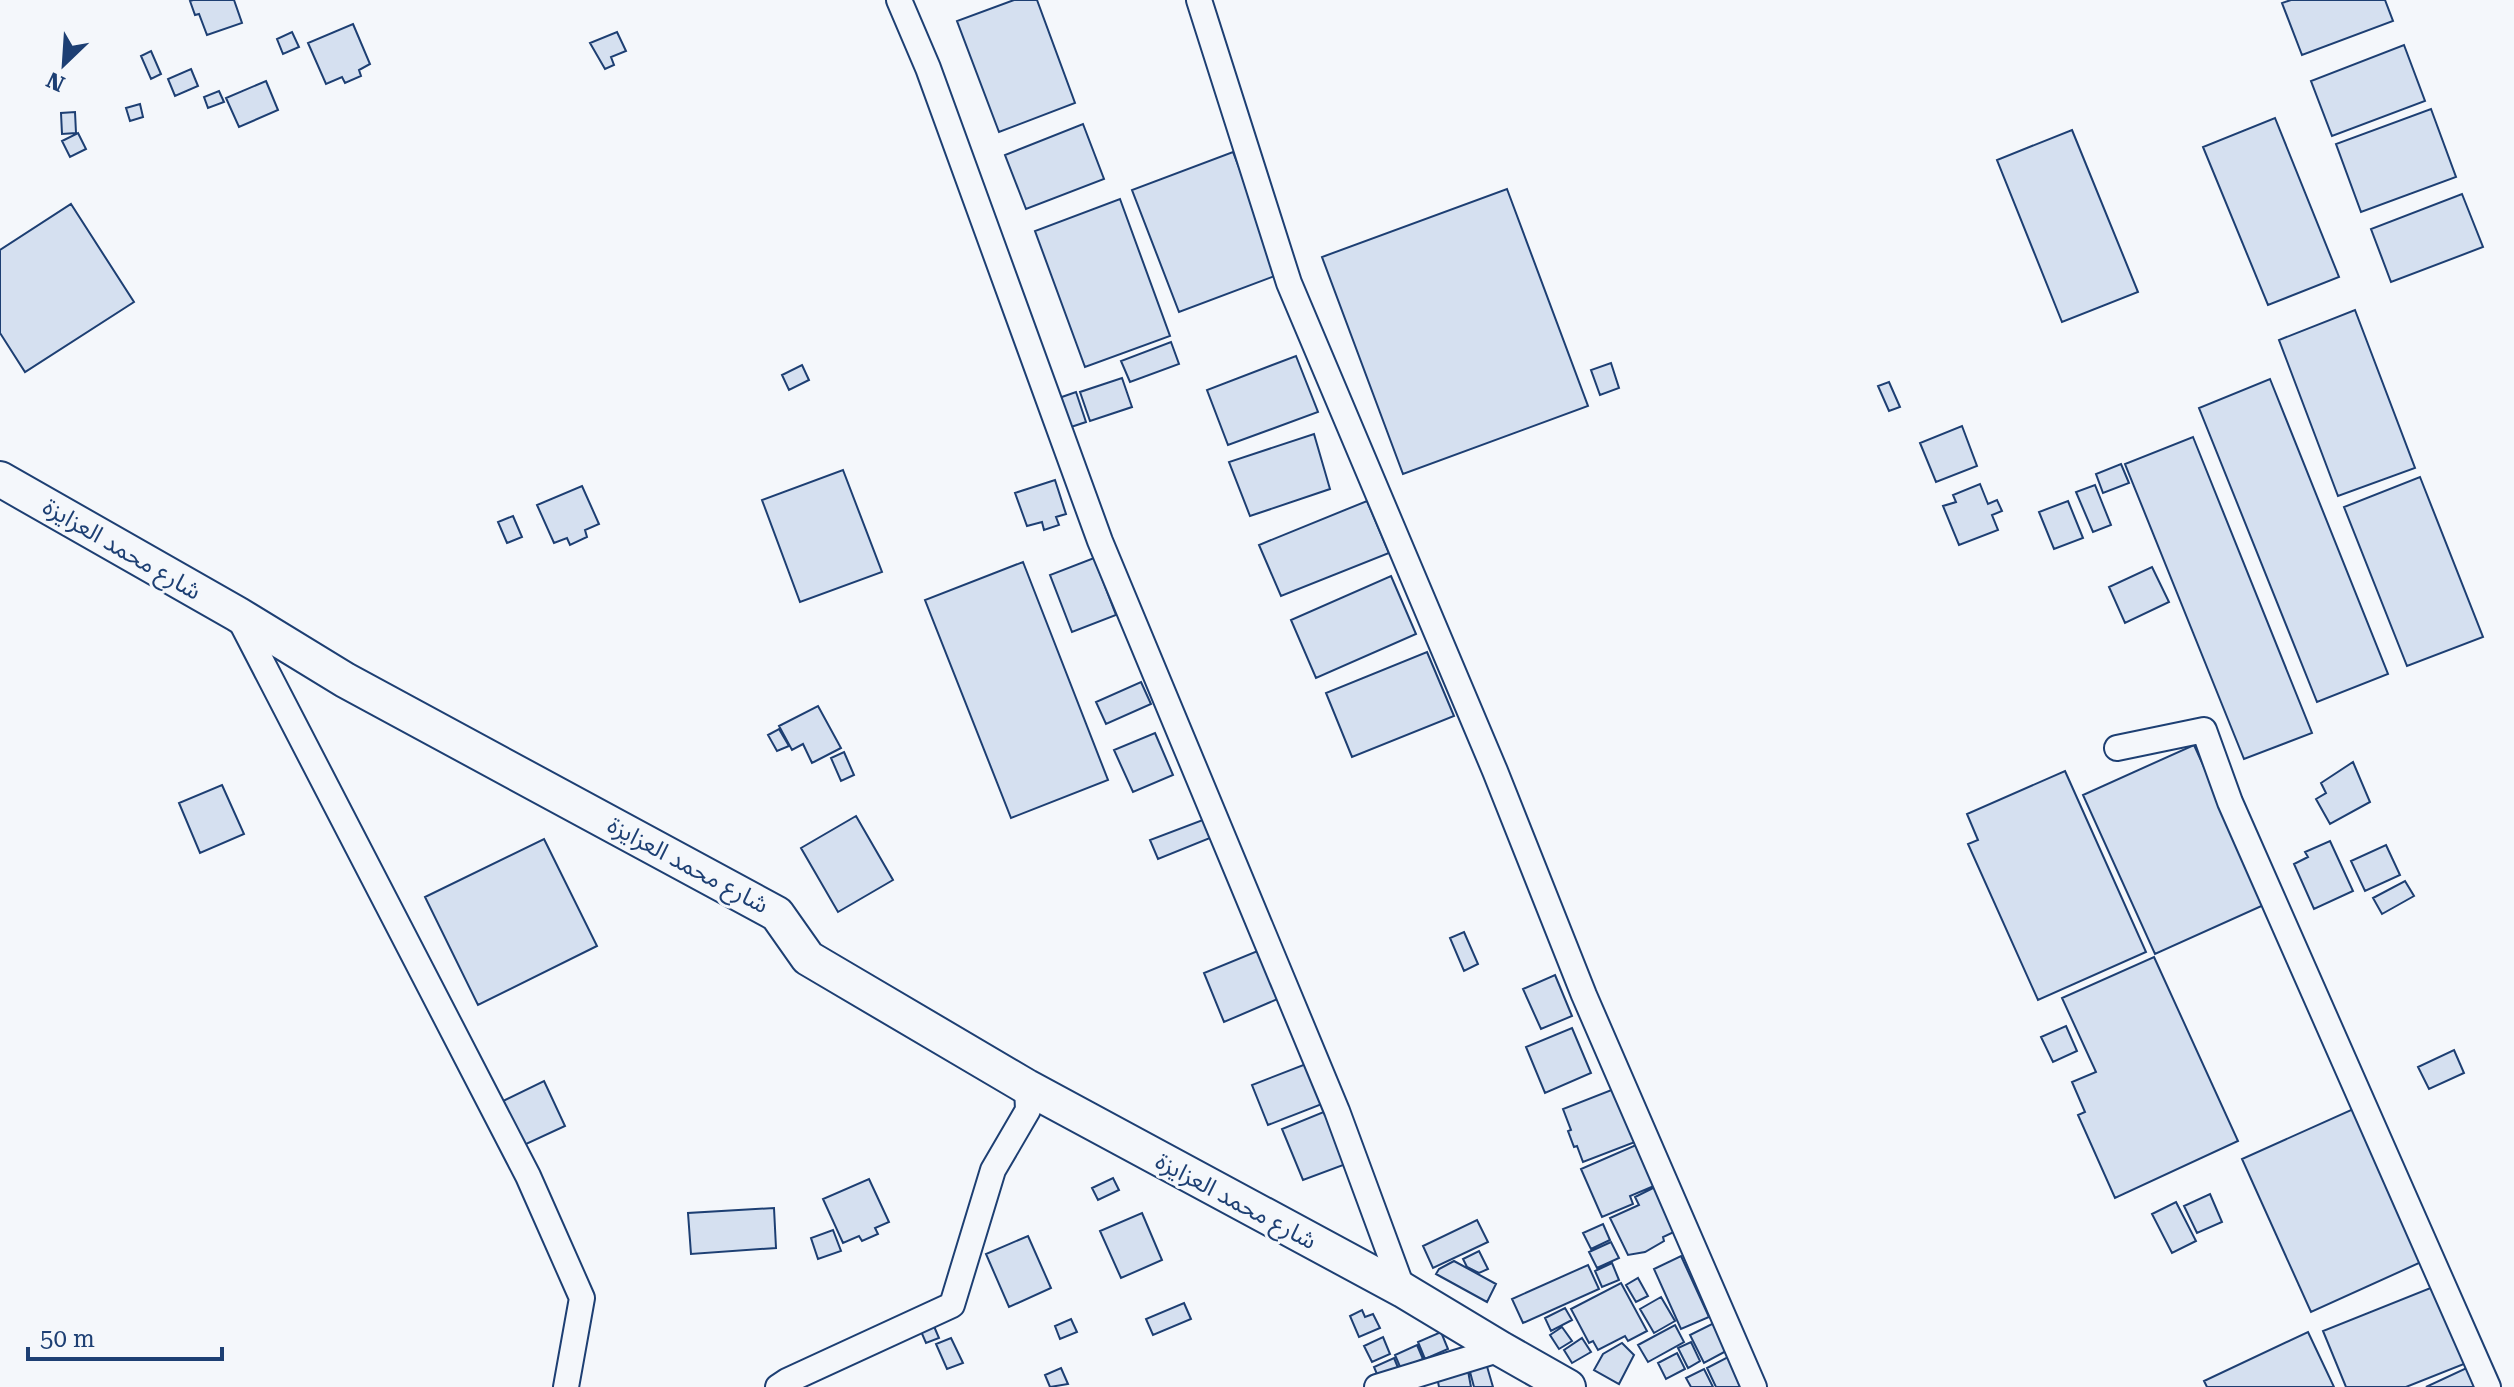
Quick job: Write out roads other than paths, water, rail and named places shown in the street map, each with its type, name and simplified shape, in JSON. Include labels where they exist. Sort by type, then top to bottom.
[{"type":"main road","name":"شارع محمد العزايزة","points":[[0,479],[237,614],[345,680],[777,914],[808,958],[1027,1087],[1403,1290],[1568,1387]]},
{"type":"street","points":[[899,0],[934,82],[1100,541],[1337,1111],[1403,1290]]},
{"type":"street","points":[[1199,0],[1289,283],[1495,771],[1584,995],[1754,1387]]},
{"type":"street","points":[[237,614],[528,1176],[582,1298],[566,1387]]},
{"type":"street","points":[[2117,748],[2204,730],[2230,802],[2488,1387]]},
{"type":"street","points":[[778,1387],[952,1305],[993,1170],[1028,1110],[1027,1087]]},
{"type":"street","points":[[1377,1387],[1501,1349]]}]
